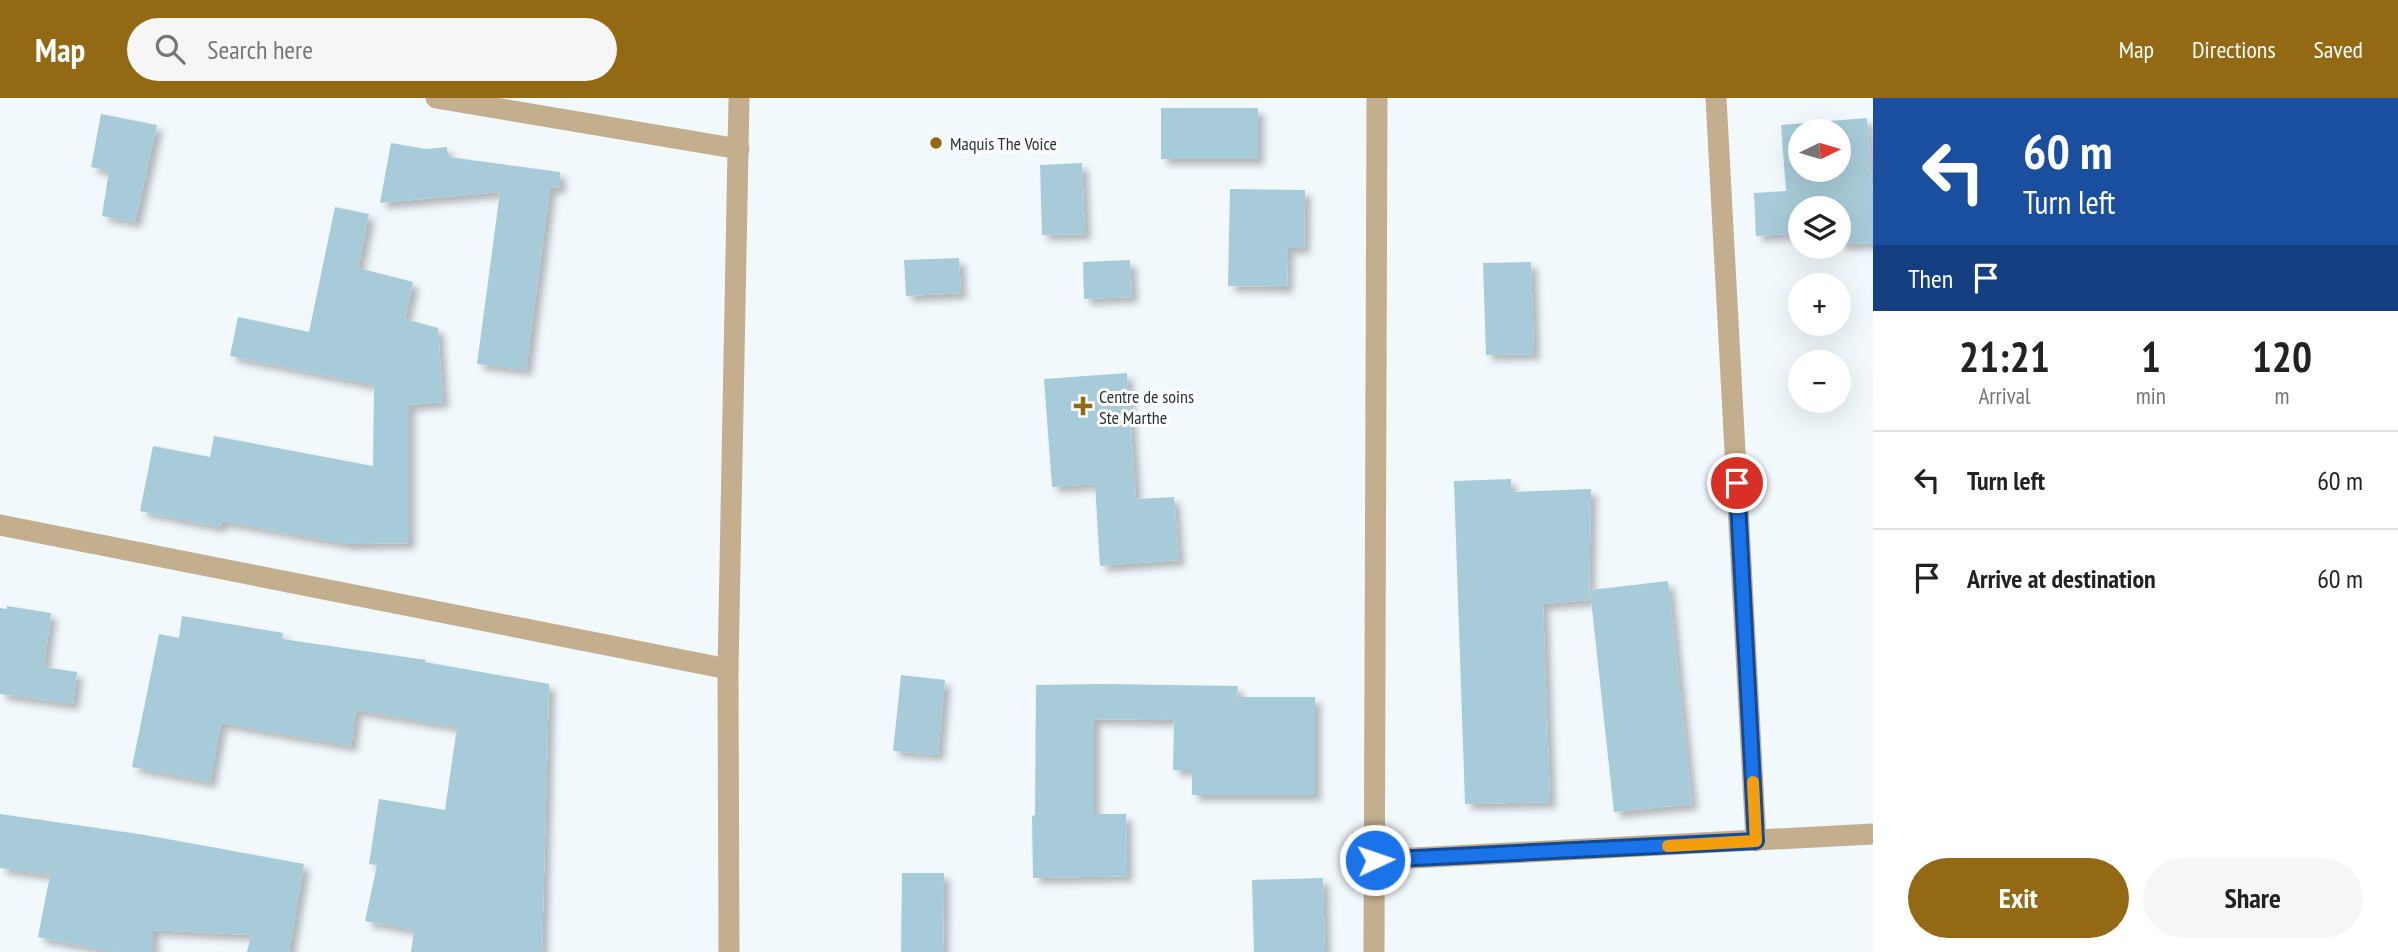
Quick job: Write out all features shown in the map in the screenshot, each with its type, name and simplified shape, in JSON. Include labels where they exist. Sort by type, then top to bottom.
[{"type":"street","points":[[436,98],[738,149]]},
{"type":"street","points":[[729,952],[728,669],[739,98]]},
{"type":"street","points":[[1374,952],[1377,98]]},
{"type":"street","points":[[1716,98],[1756,841]]},
{"type":"street","points":[[0,525],[728,669]]},
{"type":"street","points":[[1375,860],[1873,834]]},
{"type":"building","points":[[1161,108],[1258,108],[1258,159],[1161,159]]},
{"type":"building","points":[[101,114],[157,125],[135,222],[102,216],[109,171],[91,167]]},
{"type":"building","points":[[1867,118],[1873,197],[1873,243],[1851,244],[1851,196],[1788,196],[1788,234],[1756,236],[1754,193],[1786,191],[1781,125],[1788,124],[1788,182],[1852,182],[1852,119]]},
{"type":"building","points":[[391,143],[426,149],[447,147],[448,157],[560,172],[560,187],[550,188],[526,370],[477,364],[500,192],[380,203]]},
{"type":"building","points":[[1082,163],[1085,234],[1042,235],[1040,165]]},
{"type":"building","points":[[1230,189],[1305,190],[1304,248],[1288,248],[1287,287],[1228,286]]},
{"type":"building","points":[[335,207],[369,214],[358,268],[413,282],[405,319],[438,328],[443,402],[409,405],[409,543],[347,544],[222,521],[220,527],[140,511],[153,446],[210,457],[214,436],[373,466],[374,385],[230,356],[238,317],[309,332]]},
{"type":"building","points":[[959,258],[961,293],[906,296],[904,260]]},
{"type":"building","points":[[1130,260],[1132,297],[1084,299],[1083,262]]},
{"type":"building","points":[[1531,262],[1534,354],[1486,355],[1483,263]]},
{"type":"building","points":[[1127,373],[1136,499],[1174,497],[1179,560],[1100,566],[1095,484],[1052,487],[1044,379]]},
{"type":"building","points":[[1511,479],[1511,492],[1591,489],[1589,600],[1543,604],[1550,802],[1465,804],[1454,481]]},
{"type":"building","points":[[1668,581],[1692,804],[1614,812],[1590,590]]},
{"type":"building","points":[[7,606],[51,613],[44,667],[77,672],[73,704],[0,694],[0,608],[7,609]]},
{"type":"building","points":[[182,616],[283,633],[282,639],[426,660],[425,662],[549,684],[542,952],[411,952],[414,930],[365,921],[377,865],[369,864],[379,799],[445,810],[457,727],[356,710],[351,746],[221,723],[210,782],[132,767],[159,634],[179,638]]},
{"type":"building","points":[[901,675],[945,680],[938,755],[893,751]]},
{"type":"building","points":[[1036,685],[1238,686],[1237,697],[1315,697],[1315,795],[1192,795],[1192,770],[1173,770],[1174,720],[1094,719],[1094,814],[1126,814],[1127,876],[1033,878]]},
{"type":"building","points":[[0,814],[145,835],[304,864],[289,952],[247,952],[251,935],[153,930],[153,952],[114,952],[38,937],[50,875],[0,868]]},
{"type":"building","points":[[902,873],[944,873],[943,952],[901,952]]},
{"type":"building","points":[[1323,878],[1325,952],[1254,952],[1252,880]]},
{"type":"slow traffic","points":[[1668,846],[1756,841],[1753,782]]},
{"type":"place","name":"Maquis The Voice","points":[[936,143]]},
{"type":"place","name":"Centre de soins Ste Marthe","points":[[1083,406]]},
{"type":"route","points":[[1375,860],[1756,841],[1737,483]]}]
